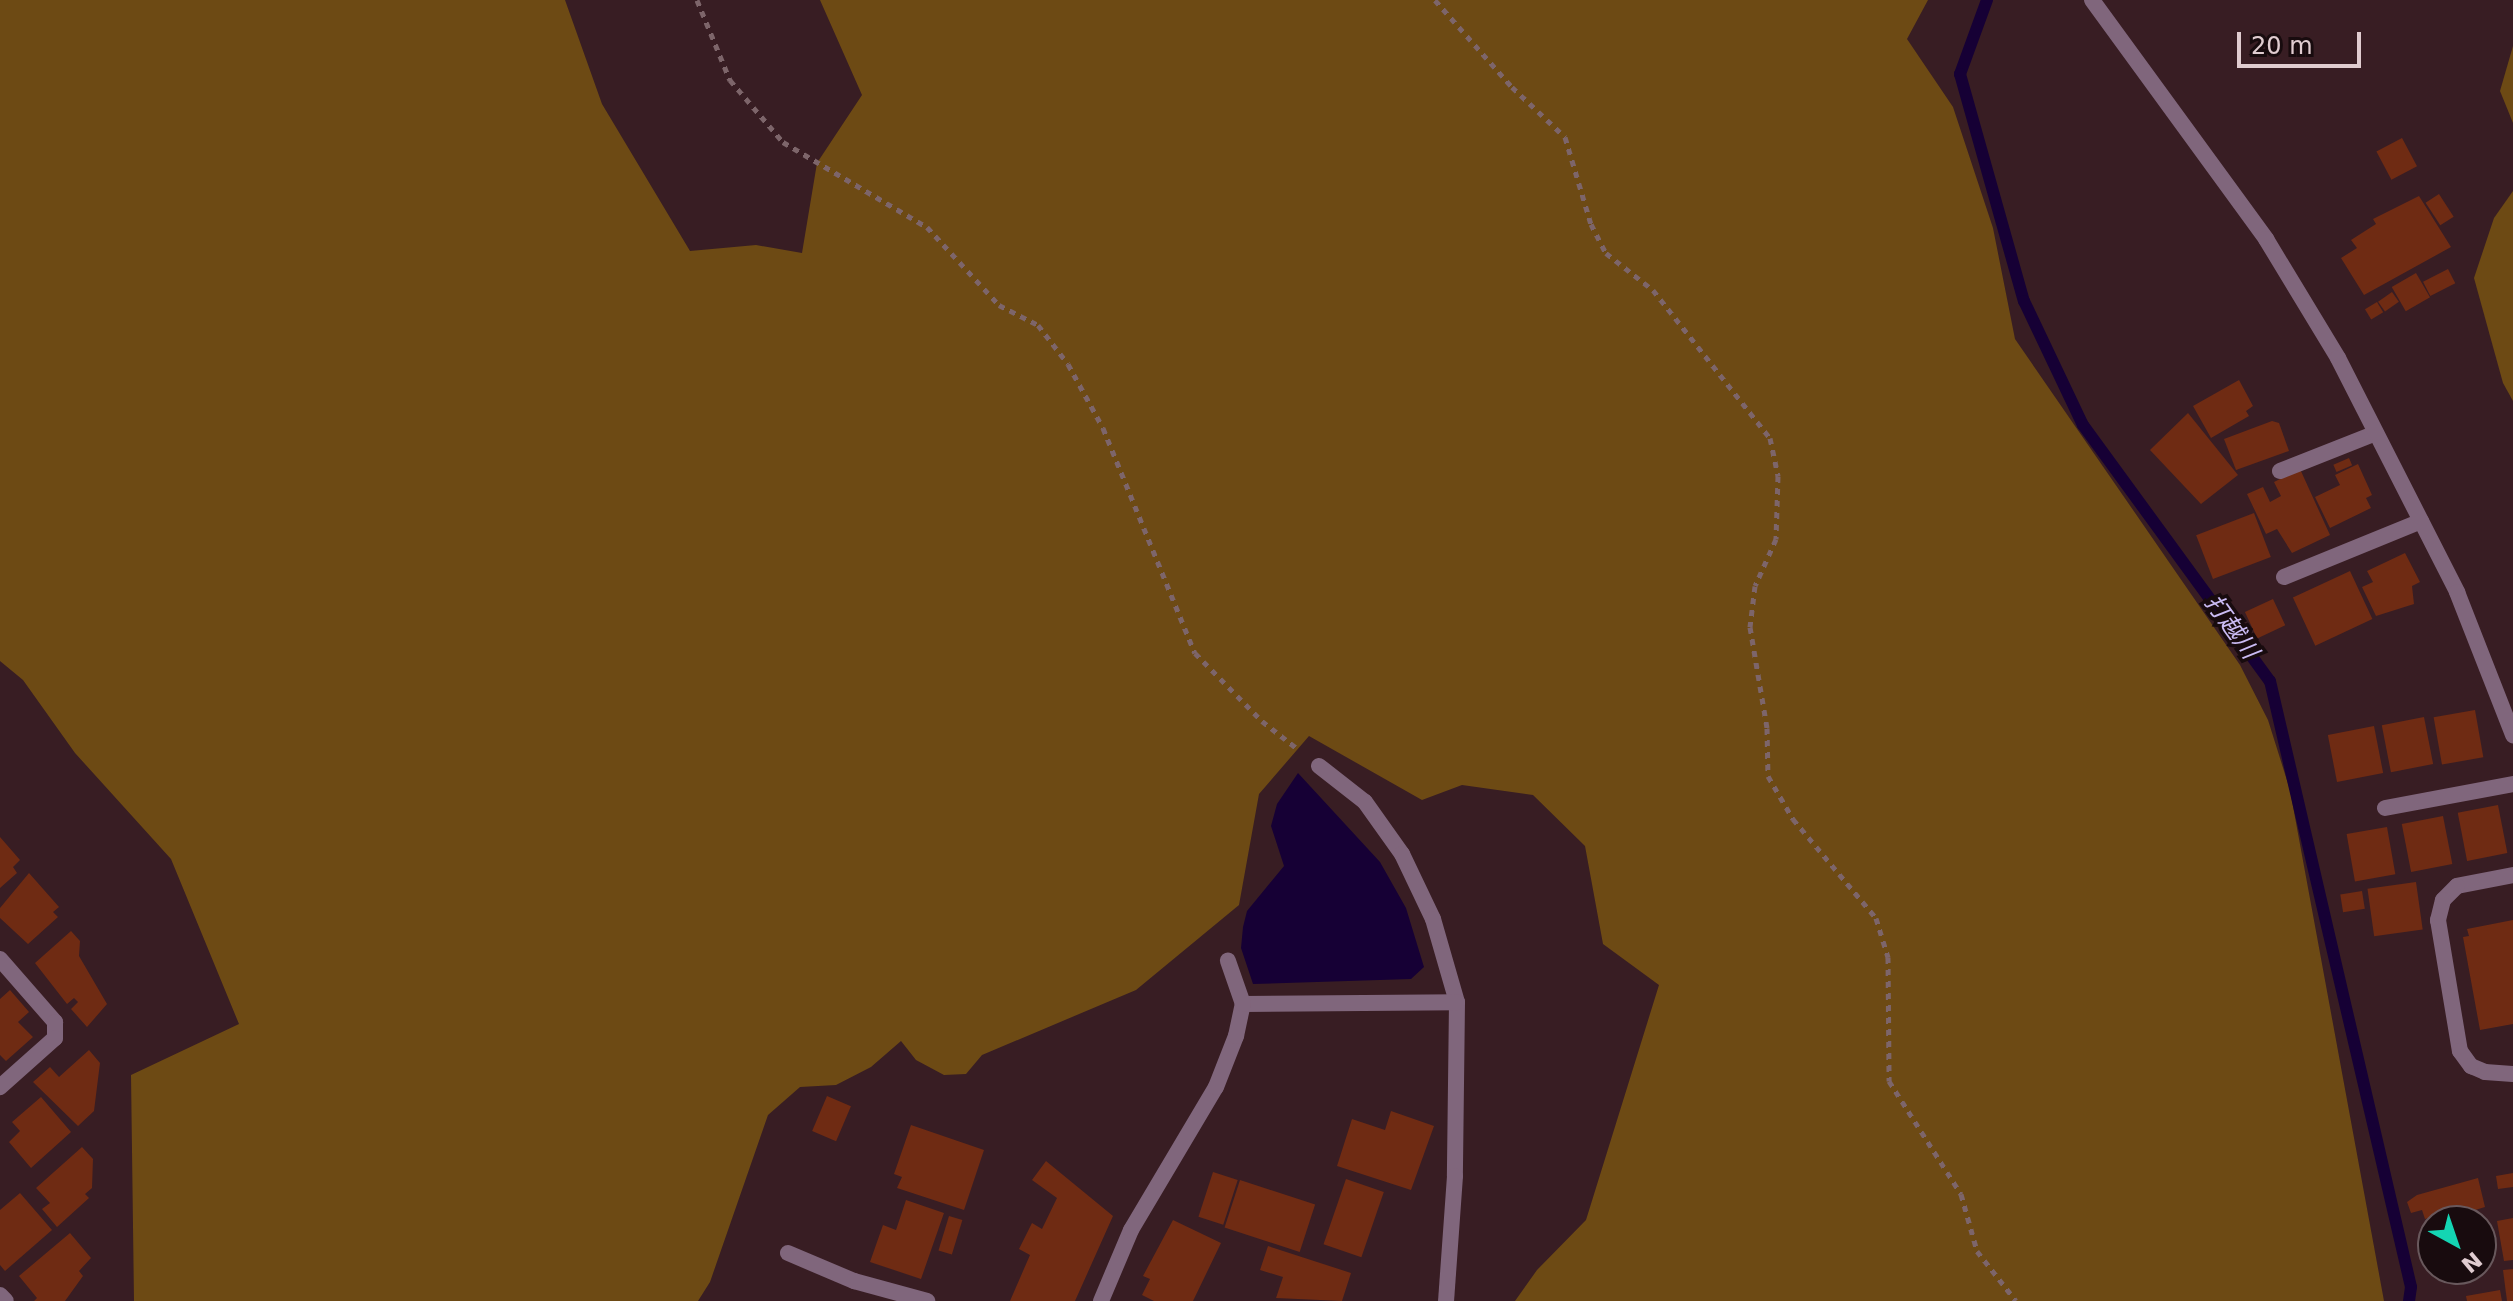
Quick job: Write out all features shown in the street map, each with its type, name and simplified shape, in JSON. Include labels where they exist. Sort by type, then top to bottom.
[{"type":"street","points":[[2092,0],[2266,239],[2376,433],[2457,592],[2513,735]]},
{"type":"street","points":[[2280,471],[2376,433]]},
{"type":"street","points":[[2284,577],[2421,521]]},
{"type":"street","points":[[1319,766],[1365,802],[1402,854],[1433,919],[1457,1002],[1455,1176],[1446,1301]]},
{"type":"street","points":[[2385,808],[2513,784]]},
{"type":"street","points":[[2513,875],[2457,886],[2443,900],[2438,920],[2460,1051],[2471,1066],[2485,1072],[2513,1074]]},
{"type":"street","points":[[0,959],[55,1022],[55,1038],[0,1087]]},
{"type":"street","points":[[1104,1300],[1131,1230],[1216,1087],[1243,1004],[1228,961]]},
{"type":"street","points":[[1243,1004],[1457,1002]]},
{"type":"street","points":[[788,1253],[854,1281],[927,1301]]},
{"type":"street","points":[[0,1295],[6,1301]]},
{"type":"path","points":[[697,0],[730,80],[783,142],[927,227],[999,305],[1038,325],[1068,364],[1103,428],[1195,653],[1262,721],[1319,766]]},
{"type":"path","points":[[1435,0],[1512,87],[1565,137],[1591,224],[1606,253],[1653,290],[1770,438],[1778,476],[1776,539],[1755,586],[1750,627],[1767,728],[1768,776],[1793,819],[1876,918],[1888,957],[1889,1081],[1961,1194],[1977,1251],[2016,1301]]},
{"type":"shaded area","points":[[0,0],[565,0],[602,104],[690,251],[756,245],[802,253],[817,163],[862,95],[820,0],[1928,0],[1907,39],[1953,107],[1993,228],[2015,339],[2240,665],[2268,720],[2290,790],[2384,1301],[1515,1301],[1537,1270],[1586,1220],[1659,985],[1603,944],[1585,846],[1533,795],[1462,785],[1422,800],[1309,736],[1259,794],[1239,905],[1136,990],[982,1055],[966,1074],[944,1075],[916,1060],[901,1041],[871,1067],[836,1085],[800,1087],[768,1115],[710,1282],[698,1301],[134,1301],[131,1075],[239,1024],[171,859],[75,753],[23,680],[0,661]]},
{"type":"shaded area","points":[[2513,46],[2513,123],[2500,91]]},
{"type":"shaded area","points":[[2513,191],[2513,401],[2503,383],[2474,278],[2494,218]]},
{"type":"shaded area","points":[[1298,773],[1380,862],[1406,908],[1424,967],[1411,979],[1253,984],[1241,948],[1243,927],[1247,911],[1284,866],[1271,826],[1277,804]]},
{"type":"building","points":[[2402,138],[2417,166],[2391,180],[2376,152]]},
{"type":"building","points":[[2439,194],[2454,217],[2440,225],[2426,203]]},
{"type":"building","points":[[2419,196],[2451,247],[2364,295],[2341,258],[2357,248],[2351,240],[2376,224],[2373,219]]},
{"type":"building","points":[[2448,269],[2455,283],[2430,296],[2423,282]]},
{"type":"building","points":[[2416,273],[2430,297],[2406,311],[2392,287]]},
{"type":"building","points":[[2392,292],[2399,302],[2385,312],[2378,302]]},
{"type":"building","points":[[2377,302],[2383,312],[2371,319],[2365,309]]},
{"type":"building","points":[[2239,380],[2253,406],[2246,411],[2249,416],[2211,438],[2193,406]]},
{"type":"building","points":[[2188,413],[2238,475],[2201,504],[2150,450]]},
{"type":"building","points":[[2272,421],[2279,423],[2289,451],[2236,470],[2224,439]]},
{"type":"building","points":[[2349,458],[2352,465],[2336,472],[2333,465]]},
{"type":"building","points":[[2358,464],[2372,495],[2366,498],[2371,508],[2330,528],[2315,497],[2340,485],[2335,475]]},
{"type":"building","points":[[2300,469],[2330,535],[2292,553],[2277,529],[2266,534],[2247,494],[2263,487],[2270,502],[2281,496],[2274,482]]},
{"type":"building","points":[[2254,513],[2271,557],[2213,579],[2196,535]]},
{"type":"building","points":[[2405,553],[2420,582],[2412,586],[2414,604],[2376,616],[2362,587],[2373,582],[2367,571]]},
{"type":"building","points":[[2350,571],[2372,619],[2315,646],[2293,598]]},
{"type":"building","points":[[2273,599],[2285,625],[2257,638],[2245,612]]},
{"type":"building","points":[[2475,710],[2483,757],[2442,765],[2434,717]]},
{"type":"building","points":[[2424,717],[2433,764],[2391,772],[2382,725]]},
{"type":"building","points":[[2374,726],[2383,773],[2337,782],[2328,735]]},
{"type":"building","points":[[2498,805],[2507,853],[2467,861],[2458,813]]},
{"type":"building","points":[[2443,816],[2452,864],[2411,872],[2402,824]]},
{"type":"building","points":[[2387,827],[2395,874],[2355,881],[2347,834]]},
{"type":"building","points":[[0,837],[20,860],[13,867],[17,873],[0,888]]},
{"type":"building","points":[[29,873],[59,907],[53,912],[58,917],[28,944],[0,918],[0,908]]},
{"type":"building","points":[[2416,882],[2423,930],[2374,936],[2367,889]]},
{"type":"building","points":[[2362,891],[2365,909],[2343,912],[2340,894]]},
{"type":"building","points":[[2513,920],[2513,1024],[2480,1030],[2463,937],[2469,936],[2467,929]]},
{"type":"building","points":[[71,931],[80,941],[79,956],[107,1004],[87,1027],[71,1009],[78,1002],[74,998],[67,1004],[35,963]]},
{"type":"building","points":[[10,990],[29,1012],[18,1022],[33,1037],[6,1061],[0,1055],[0,999]]},
{"type":"building","points":[[89,1050],[100,1063],[94,1111],[78,1126],[33,1082],[50,1067],[59,1077]]},
{"type":"building","points":[[827,1096],[851,1106],[836,1141],[812,1131]]},
{"type":"building","points":[[41,1097],[71,1132],[31,1168],[9,1142],[20,1131],[12,1122]]},
{"type":"building","points":[[1391,1111],[1434,1126],[1411,1190],[1337,1166],[1352,1119],[1385,1130]]},
{"type":"building","points":[[911,1125],[984,1150],[964,1210],[897,1188],[902,1177],[894,1174]]},
{"type":"building","points":[[82,1147],[93,1159],[92,1188],[85,1194],[89,1198],[57,1227],[42,1209],[50,1203],[36,1188]]},
{"type":"building","points":[[1046,1161],[1113,1216],[1075,1301],[1010,1301],[1030,1255],[1019,1249],[1032,1223],[1042,1229],[1057,1198],[1032,1180]]},
{"type":"building","points":[[1213,1172],[1238,1180],[1223,1225],[1198,1217]]},
{"type":"building","points":[[2513,1173],[2513,1187],[2498,1189],[2496,1176]]},
{"type":"building","points":[[2478,1178],[2485,1205],[2417,1205],[2417,1211],[2411,1213],[2407,1202],[2417,1195]]},
{"type":"building","points":[[1346,1179],[1384,1192],[1361,1257],[1324,1244]]},
{"type":"building","points":[[1240,1180],[1315,1204],[1300,1252],[1225,1228]]},
{"type":"building","points":[[20,1193],[52,1230],[5,1271],[0,1265],[0,1210]]},
{"type":"building","points":[[906,1200],[944,1213],[921,1279],[870,1262],[883,1225],[896,1230]]},
{"type":"building","points":[[949,1216],[962,1220],[952,1255],[938,1250]]},
{"type":"building","points":[[2513,1218],[2513,1260],[2504,1261],[2497,1221]]},
{"type":"building","points":[[1173,1220],[1221,1243],[1193,1301],[1154,1301],[1142,1295],[1150,1279],[1143,1276]]},
{"type":"building","points":[[70,1233],[91,1258],[79,1271],[83,1276],[65,1301],[34,1301],[37,1298],[19,1276]]},
{"type":"building","points":[[1268,1246],[1351,1273],[1342,1301],[1276,1298],[1283,1277],[1260,1270]]},
{"type":"building","points":[[2513,1269],[2513,1301],[2507,1301],[2503,1270]]},
{"type":"building","points":[[2500,1290],[2502,1301],[2467,1301],[2466,1296]]},
{"type":"waterway","name":"打越川","points":[[1987,0],[1960,74],[2024,301],[2083,425],[2270,681],[2411,1287],[2409,1301]]}]
